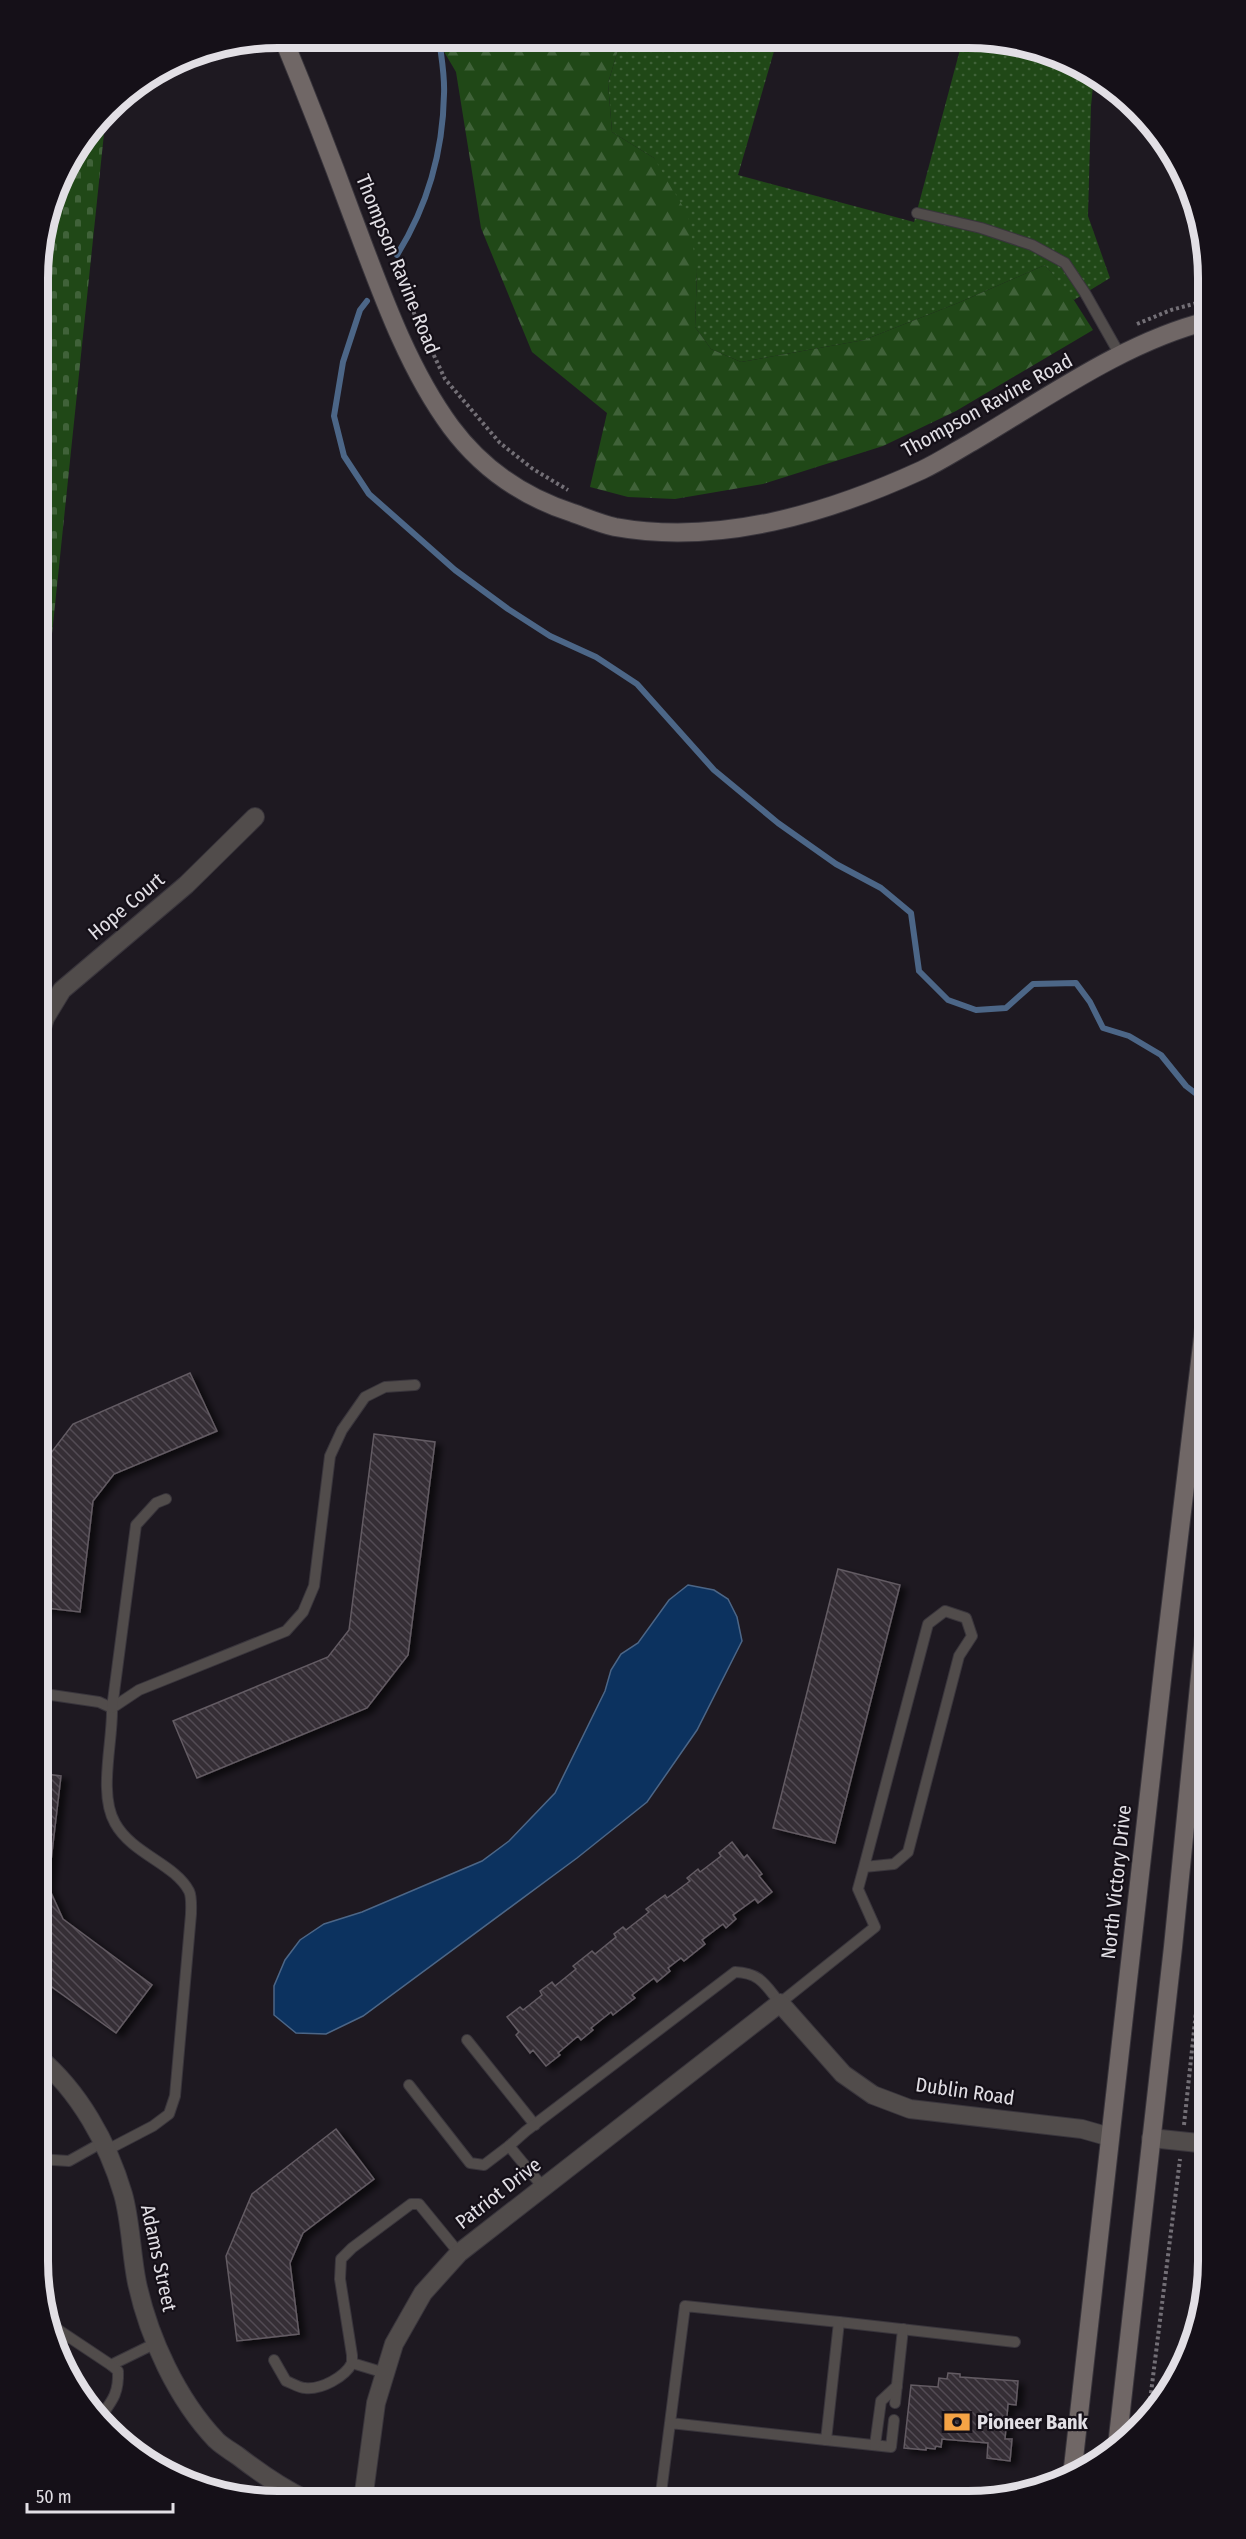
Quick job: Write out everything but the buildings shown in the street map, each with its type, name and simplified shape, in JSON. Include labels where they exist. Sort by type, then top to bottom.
[{"type":"main road","name":"Thompson Ravine Road","points":[[287,48],[322,132],[383,297],[425,386],[452,428],[488,467],[513,487],[543,503],[612,526],[657,532],[701,533],[812,513],[924,470],[1115,347],[1198,324]]},
{"type":"main road","name":"North Victory Drive","points":[[1073,2465],[1165,1653],[1198,1382]]},
{"type":"main road","points":[[1118,2435],[1198,1691]]},
{"type":"street","name":"Hope Court","points":[[48,1013],[62,990],[186,885],[255,817]]},
{"type":"street","name":"Dublin Road","points":[[780,2003],[843,2074],[873,2095],[910,2109],[1082,2128],[1110,2137]]},
{"type":"street","name":"Patriot Drive","points":[[364,2491],[376,2403],[394,2344],[423,2293],[459,2253],[542,2186],[780,2003]]},
{"type":"street","name":"Adams Street","points":[[48,2065],[82,2106],[105,2146],[124,2195],[137,2284],[156,2343],[184,2398],[217,2441],[286,2491]]},
{"type":"street","points":[[1151,2138],[1198,2143]]},
{"type":"lane","points":[[917,213],[981,228],[1032,245],[1065,263],[1115,347]]},
{"type":"lane","points":[[112,1708],[139,1690],[286,1631],[303,1612],[314,1586],[330,1456],[342,1430],[364,1397],[385,1387],[415,1385]]},
{"type":"lane","points":[[48,2160],[69,2161],[153,2126],[169,2114],[175,2096],[191,1914],[189,1892],[165,1867],[134,1847],[115,1823],[108,1802],[113,1731],[112,1708],[136,1525],[156,1503],[166,1499]]},
{"type":"lane","points":[[409,2085],[470,2163],[484,2165],[735,1972],[750,1973],[763,1982],[780,2003],[876,1927],[858,1889],[928,1624],[945,1611],[966,1618],[972,1636],[959,1656],[908,1852],[894,1864],[864,1867]]},
{"type":"lane","points":[[48,1694],[99,1702],[112,1708]]},
{"type":"lane","points":[[467,2040],[535,2125]]},
{"type":"lane","points":[[509,2146],[542,2186]]},
{"type":"lane","points":[[274,2360],[286,2381],[306,2388],[331,2382],[348,2371],[352,2355],[340,2279],[341,2259],[411,2204],[418,2204],[459,2253]]},
{"type":"lane","points":[[661,2491],[685,2306],[1015,2342]]},
{"type":"lane","points":[[826,2440],[839,2322]]},
{"type":"lane","points":[[896,2403],[903,2329]]},
{"type":"lane","points":[[59,2331],[118,2371],[116,2397],[104,2412]]},
{"type":"lane","points":[[111,2365],[156,2343]]},
{"type":"lane","points":[[351,2363],[385,2373]]},
{"type":"lane","points":[[875,2445],[881,2400],[897,2386]]},
{"type":"lane","points":[[670,2423],[891,2447],[894,2420]]},
{"type":"path","points":[[394,269],[445,379],[500,443],[533,469],[574,493]]},
{"type":"path","points":[[1115,347],[1140,323],[1171,310],[1198,303]]},
{"type":"green space","points":[[442,48],[619,48],[608,83],[612,132],[654,158],[688,215],[697,271],[695,327],[711,349],[741,362],[864,340],[958,303],[1045,265],[1070,294],[1093,330],[956,411],[883,446],[763,484],[675,499],[628,497],[590,487],[607,413],[532,352],[481,228],[456,72]]},
{"type":"green space","points":[[619,48],[775,48],[738,175],[914,222],[960,48],[1013,52],[1042,60],[1093,85],[1088,216],[1110,278],[1074,300],[1045,265],[958,303],[864,340],[741,362],[711,349],[695,327],[697,271],[654,158],[612,132],[608,83]]},
{"type":"green space","points":[[105,126],[48,672],[48,263],[52,233],[60,204],[79,163]]},
{"type":"water","points":[[688,1585],[714,1590],[728,1599],[737,1617],[742,1641],[697,1730],[647,1802],[577,1858],[363,2016],[326,2034],[296,2033],[274,2015],[274,1986],[285,1960],[300,1940],[324,1924],[362,1912],[482,1861],[509,1841],[555,1793],[605,1691],[611,1670],[621,1654],[638,1643],[669,1600]]},
{"type":"waterway","points":[[397,255],[425,198],[437,158],[441,137],[444,87],[440,48]]},
{"type":"waterway","points":[[367,301],[360,310],[343,362],[334,416],[344,456],[369,494],[455,570],[508,609],[550,636],[596,657],[637,684],[714,770],[778,823],[836,864],[881,888],[911,913],[919,971],[948,1000],[976,1010],[1006,1008],[1033,984],[1076,983],[1090,1002],[1103,1028],[1129,1036],[1161,1055],[1186,1086],[1198,1095]]},
{"type":"place","name":"Pioneer Bank","points":[[957,2422]]}]
